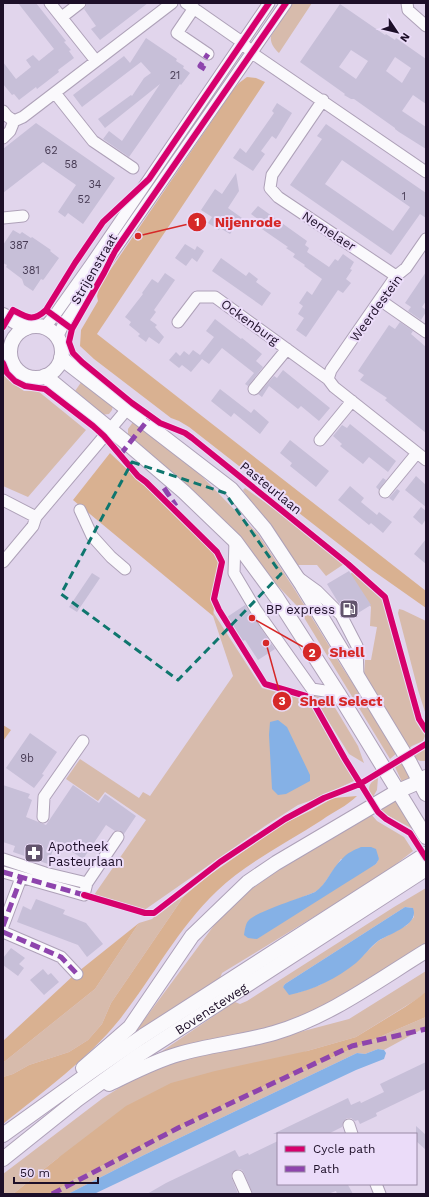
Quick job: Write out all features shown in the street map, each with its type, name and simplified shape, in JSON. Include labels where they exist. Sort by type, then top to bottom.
[{"type":"main road","points":[[3,315],[26,328]]},
{"type":"main road","points":[[26,328],[44,328],[54,333],[58,338],[62,351],[61,358],[58,366],[52,372],[37,378],[28,377],[15,367],[7,347],[18,334],[26,328]]},
{"type":"main road","name":"Pasteurlaan","points":[[61,358],[128,408],[145,424],[231,489],[265,529],[424,784]]},
{"type":"main road","points":[[45,376],[184,492],[235,541],[277,598],[338,693],[426,837]]},
{"type":"main road","points":[[410,763],[426,766]]},
{"type":"main road","points":[[374,806],[385,786],[385,769]]},
{"type":"main road","points":[[55,1098],[87,1064],[130,1027],[192,936],[248,882],[276,863],[398,791],[424,784]]},
{"type":"main road","name":"Bovensteweg","points":[[3,1135],[143,1036],[426,854]]},
{"type":"main road","name":"Bovensteweg","points":[[3,1159],[78,1099],[139,1055],[426,869]]},
{"type":"main road","points":[[78,1099],[145,1066],[179,1054],[274,1033],[312,1019],[330,1010],[426,951]]},
{"type":"street","points":[[50,3],[96,61]]},
{"type":"street","points":[[62,17],[80,3]]},
{"type":"street","points":[[3,138],[10,131],[14,121],[24,117],[172,3]]},
{"type":"street","name":"Strijenstraat","points":[[44,328],[82,277],[269,3]]},
{"type":"street","name":"Strijenstraat","points":[[58,338],[64,323],[286,3]]},
{"type":"street","points":[[407,3],[408,10],[426,26]]},
{"type":"street","points":[[208,54],[177,33],[190,6],[242,42],[252,53],[323,100],[426,172]]},
{"type":"street","points":[[55,93],[93,141],[133,168]]},
{"type":"street","name":"Nemelaer","points":[[323,100],[272,175],[270,188],[278,196],[396,276]]},
{"type":"street","points":[[3,111],[14,121]]},
{"type":"street","points":[[3,218],[23,216]]},
{"type":"street","name":"Weerdestein","points":[[328,379],[331,370],[396,276],[406,268],[426,239]]},
{"type":"street","name":"Ockenburg","points":[[178,322],[197,297],[215,297],[328,379],[334,387],[422,456],[385,492]]},
{"type":"street","points":[[380,300],[426,332]]},
{"type":"street","name":"Ockenburg","points":[[254,389],[287,349]]},
{"type":"street","points":[[320,440],[352,401]]},
{"type":"street","points":[[3,562],[33,526],[36,517],[128,408]]},
{"type":"street","points":[[3,500],[36,517]]},
{"type":"street","points":[[80,510],[95,532],[127,566]]},
{"type":"street","points":[[235,541],[234,573],[256,610],[312,689],[338,693]]},
{"type":"street","points":[[43,817],[44,798],[83,741]]},
{"type":"street","points":[[3,872],[84,895],[87,883],[118,838]]},
{"type":"street","points":[[3,859],[45,873],[87,883]]},
{"type":"street","points":[[3,926],[21,878]]},
{"type":"street","points":[[3,932],[61,957],[77,974]]},
{"type":"street","points":[[238,1176],[246,1194]]},
{"type":"highlighted area","points":[[132,462],[225,493],[281,574],[178,680],[61,594]]},
{"type":"shaded area","points":[[292,3],[312,3],[279,53],[271,41],[271,36]]},
{"type":"shaded area","points":[[247,77],[256,78],[265,82],[97,334],[426,591],[426,608],[372,570],[189,427],[171,418],[94,359],[80,346],[81,330],[98,301],[97,296],[100,285],[233,90]]},
{"type":"shaded area","points":[[3,370],[14,384],[24,391],[38,391],[86,430],[28,497],[3,486]]},
{"type":"shaded area","points":[[84,378],[113,405],[109,414],[101,415],[73,394]]},
{"type":"shaded area","points":[[133,422],[188,462],[258,534],[398,752],[390,759],[297,606],[257,564],[128,438],[128,429]]},
{"type":"shaded area","points":[[110,453],[220,558],[213,616],[73,500]]},
{"type":"shaded area","points":[[245,488],[288,519],[344,564],[326,576],[317,565],[294,565],[243,490]]},
{"type":"shaded area","points":[[353,572],[379,593],[390,610],[413,703],[425,736],[423,741],[408,749],[364,676],[365,660],[371,660],[377,627],[370,626],[371,607],[350,574]]},
{"type":"shaded area","points":[[399,609],[426,621],[426,715],[398,613]]},
{"type":"shaded area","points":[[213,612],[262,688],[306,700],[309,703],[345,759],[357,774],[356,780],[315,799],[298,805],[265,826],[143,911],[94,895],[146,820],[105,792],[98,801],[66,779],[80,759],[139,798],[143,792],[150,796],[233,676]]},
{"type":"shaded area","points":[[309,694],[331,701],[358,746],[364,763],[349,754],[314,698]]},
{"type":"shaded area","points":[[3,725],[11,730],[3,741]]},
{"type":"shaded area","points":[[426,748],[426,761],[420,761],[412,757]]},
{"type":"shaded area","points":[[404,760],[416,779],[402,782],[395,767]]},
{"type":"shaded area","points":[[378,778],[377,790],[373,797],[369,789],[372,782]]},
{"type":"shaded area","points":[[357,796],[344,806],[254,862],[217,891],[190,921],[132,1003],[107,1034],[79,1062],[3,1124],[3,1077],[13,1074],[29,1065],[69,1052],[88,1040],[102,1024],[111,1003],[184,896],[208,876],[283,824],[333,798]]},
{"type":"shaded area","points":[[395,800],[413,827],[411,828],[383,813],[380,809]]},
{"type":"shaded area","points":[[371,814],[377,821],[404,837],[413,851],[382,875],[222,973],[220,978],[221,981],[127,1043],[218,920],[251,889],[283,867]],"holes":[[[379,858],[376,864],[245,928],[258,915],[315,892],[321,888],[341,859]]]},
{"type":"shaded area","points":[[426,888],[426,945],[342,996],[296,1021],[152,1058],[233,1003],[235,1002],[240,1004],[247,1001]],"holes":[[[405,907],[413,908],[414,917],[407,925],[378,941],[355,963],[320,985],[297,993],[283,987],[285,984]]]},
{"type":"shaded area","points":[[184,896],[111,1003],[102,1024],[88,1040],[69,1052],[29,1065],[13,1074],[3,1077],[3,1061],[4,1062],[95,989],[139,923],[152,919],[164,908]]},
{"type":"shaded area","points":[[139,923],[95,989],[4,1062],[3,1041],[74,975]]},
{"type":"shaded area","points":[[426,971],[426,991],[422,996],[356,1037],[307,1051],[58,1158],[13,1194],[3,1194],[3,1174],[103,1098],[135,1078],[171,1062],[349,1019]]},
{"type":"shaded area","points":[[426,991],[426,1017],[251,1092],[71,1181],[51,1194],[13,1194],[126,1106],[171,1083],[215,1071],[307,1051],[356,1037],[405,1007]]},
{"type":"shaded area","points":[[426,1017],[426,1027],[384,1050],[378,1049],[365,1054],[357,1053],[144,1155],[68,1194],[51,1194],[71,1181],[251,1092]]},
{"type":"water","points":[[278,720],[287,727],[310,775],[310,781],[286,794],[278,795],[272,789],[269,735],[270,722]]},
{"type":"water","points":[[361,847],[371,847],[376,849],[379,859],[376,864],[257,939],[248,938],[244,935],[246,925],[254,916],[315,892],[323,885],[344,857]]},
{"type":"water","points":[[405,907],[413,908],[414,914],[408,924],[378,941],[356,963],[341,974],[316,987],[298,993],[289,995],[283,987],[285,984]]},
{"type":"water","points":[[378,1049],[384,1050],[386,1053],[384,1059],[356,1070],[94,1194],[68,1194],[144,1155],[357,1053],[365,1054]]},
{"type":"building","points":[[18,3],[36,3],[66,41],[64,42],[71,50],[69,51],[74,58],[37,89],[36,87],[19,100],[14,94],[12,95],[3,84],[3,62],[16,79],[31,67],[26,60],[33,55],[39,61],[54,49]]},
{"type":"building","points":[[87,3],[148,3],[100,40],[91,29],[96,26],[84,9],[78,13],[85,8]]},
{"type":"building","points":[[340,4],[385,35],[386,34],[395,40],[396,38],[426,59],[426,104],[413,95],[402,111],[426,127],[426,149],[399,132],[354,99],[344,95],[345,94],[300,62]],"holes":[[[351,50],[368,61],[356,79],[339,67]],[[395,57],[411,68],[402,83],[386,71]]]},
{"type":"building","points":[[146,38],[177,59],[176,61],[184,66],[183,68],[190,73],[181,85],[180,84],[129,157],[103,139],[109,131],[122,141],[160,84],[105,128],[98,119],[131,95],[132,96],[144,78],[151,73],[141,62],[82,107],[73,95],[124,56],[130,63]]},
{"type":"building","points":[[277,103],[292,113],[276,139],[272,136],[261,151],[265,154],[253,171],[233,158],[240,148],[246,153],[274,113],[272,111]]},
{"type":"building","points":[[36,123],[115,178],[83,224],[68,213],[65,217],[58,212],[76,185],[43,162],[3,193],[3,149]]},
{"type":"building","points":[[326,124],[426,193],[426,218],[420,214],[391,255],[290,185],[322,139],[317,136]],"holes":[[[342,160],[410,207],[393,231],[325,184]]]},
{"type":"building","points":[[236,173],[239,191],[228,208],[242,218],[230,234],[220,228],[219,230],[208,223],[212,217],[201,210],[215,189],[222,194]]},
{"type":"building","points":[[258,206],[307,241],[305,245],[309,248],[307,252],[329,267],[335,259],[338,261],[343,254],[354,262],[350,269],[352,270],[346,279],[351,283],[343,293],[338,290],[306,337],[296,330],[304,318],[298,314],[303,306],[299,303],[307,291],[312,295],[322,279],[293,257],[295,254],[286,248],[288,247],[259,227],[262,222],[251,214]]},
{"type":"building","points":[[13,230],[20,234],[22,232],[31,238],[32,237],[51,250],[50,251],[59,258],[44,279],[41,279],[33,291],[24,285],[22,279],[3,263],[3,245]]},
{"type":"building","points":[[185,244],[195,250],[197,246],[204,251],[197,262],[192,258],[186,266],[175,258]]},
{"type":"building","points":[[221,258],[246,276],[249,272],[258,279],[256,282],[271,293],[262,306],[212,271]]},
{"type":"building","points":[[426,272],[426,301],[422,307],[426,310],[426,312],[421,320],[408,311],[411,307],[405,303]]},
{"type":"building","points":[[165,273],[175,280],[154,310],[156,312],[150,320],[157,325],[155,327],[164,337],[159,344],[149,337],[146,342],[138,336],[140,334],[129,325],[131,322],[125,317],[143,294],[142,293],[152,279],[158,283]]},
{"type":"building","points":[[215,319],[262,354],[256,361],[263,367],[248,386],[245,384],[254,373],[222,348],[209,364],[202,359],[191,372],[182,365],[179,368],[169,360],[176,352],[180,356],[184,351],[189,355],[193,350],[200,355],[214,337],[206,331]]},
{"type":"building","points":[[400,322],[413,331],[411,334],[426,347],[426,433],[385,400],[387,398],[360,380],[364,375],[358,371],[389,325],[395,329]]},
{"type":"building","points":[[283,370],[330,408],[319,421],[301,406],[298,409],[269,386],[262,397],[258,394],[274,376],[277,378]]},
{"type":"building","points":[[220,389],[251,413],[254,409],[269,422],[260,434],[234,413],[231,417],[211,401]]},
{"type":"building","points":[[350,424],[396,461],[388,472],[369,457],[363,464],[340,446],[342,444],[333,436],[342,425],[347,428]]},
{"type":"building","points":[[290,440],[329,471],[316,487],[290,466],[292,463],[280,453]]},
{"type":"building","points":[[416,476],[426,485],[426,507],[405,490]]},
{"type":"building","points":[[383,478],[386,480],[379,490],[376,487]]},
{"type":"building","points":[[350,486],[364,498],[361,502],[377,515],[379,512],[392,522],[383,533],[371,523],[369,525],[338,500]]},
{"type":"building","points":[[397,489],[400,491],[393,501],[389,498]]},
{"type":"building","points":[[421,507],[426,511],[426,519],[422,525],[413,517]]},
{"type":"building","points":[[426,539],[426,564],[414,554]]},
{"type":"building","points":[[349,571],[371,605],[350,618],[327,584]]},
{"type":"building","points":[[92,573],[100,578],[77,612],[69,607]]},
{"type":"building","points":[[245,605],[275,649],[258,660],[227,617]]},
{"type":"building","points":[[30,733],[57,752],[42,774],[44,775],[34,788],[6,768]]},
{"type":"building","points":[[3,785],[30,794],[28,798],[32,800],[26,817],[46,825],[73,785],[99,803],[105,794],[136,816],[124,834],[119,830],[115,831],[106,825],[83,859],[56,841],[48,864],[13,852],[15,846],[3,842]]},
{"type":"building","points":[[36,899],[65,910],[63,914],[86,923],[103,944],[87,957],[78,945],[17,922],[23,906],[31,910]]},
{"type":"building","points":[[11,948],[25,958],[19,964],[24,968],[18,976],[3,965],[3,958]]},
{"type":"building","points":[[43,969],[48,975],[51,973],[59,982],[44,995],[30,980]]},
{"type":"building","points":[[426,1062],[426,1089],[376,1113],[377,1116],[360,1124],[358,1120],[355,1121],[351,1118],[347,1118],[342,1127],[330,1133],[273,1134],[348,1098],[351,1105],[360,1101],[361,1103],[384,1092],[380,1084]]},
{"type":"building","points":[[416,1126],[426,1135],[426,1150],[417,1142]]},
{"type":"building","points":[[277,1141],[277,1185],[348,1185],[353,1194],[337,1194],[336,1191],[328,1194],[253,1194],[244,1173],[242,1170],[238,1169],[233,1172],[231,1176],[238,1194],[147,1194],[166,1183],[235,1150],[239,1157],[248,1153],[249,1155]]},
{"type":"marked path","points":[[205,69],[200,66],[208,54]]},
{"type":"marked path","points":[[120,455],[151,416]]},
{"type":"marked path","points":[[164,488],[176,506]]},
{"type":"marked path","points":[[3,872],[84,895]]},
{"type":"marked path","points":[[3,926],[21,878]]},
{"type":"marked path","points":[[3,932],[61,957],[77,974]]},
{"type":"marked path","points":[[52,1194],[178,1128],[352,1046],[426,1029]]},
{"type":"cycle path","points":[[3,327],[13,310],[30,318],[37,316],[46,310],[75,263],[103,222],[149,179],[269,3]]},
{"type":"cycle path","points":[[72,329],[115,251],[286,3]]},
{"type":"cycle path","points":[[46,310],[72,329],[69,342],[73,353],[82,362],[132,403],[160,423],[185,433],[192,438],[348,564],[385,597],[419,719],[426,730]]},
{"type":"cycle path","points":[[3,363],[7,373],[15,381],[25,386],[45,389],[93,426],[104,436],[138,476],[146,482],[217,552],[222,562],[214,599],[219,610],[265,684],[306,696],[313,702],[345,759],[378,812],[386,819],[410,833],[426,858]]},
{"type":"cycle path","points":[[84,895],[145,913],[154,913],[220,862],[285,819],[324,798],[360,784],[426,744]]},
{"type":"place","name":"Nijenrode","points":[[138,236]]},
{"type":"place","name":"BP express","points":[[349,609]]},
{"type":"place","name":"Shell","points":[[252,618]]},
{"type":"place","name":"Shell Select","points":[[266,643]]},
{"type":"place","name":"Apotheek Pasteurlaan","points":[[34,853]]}]
